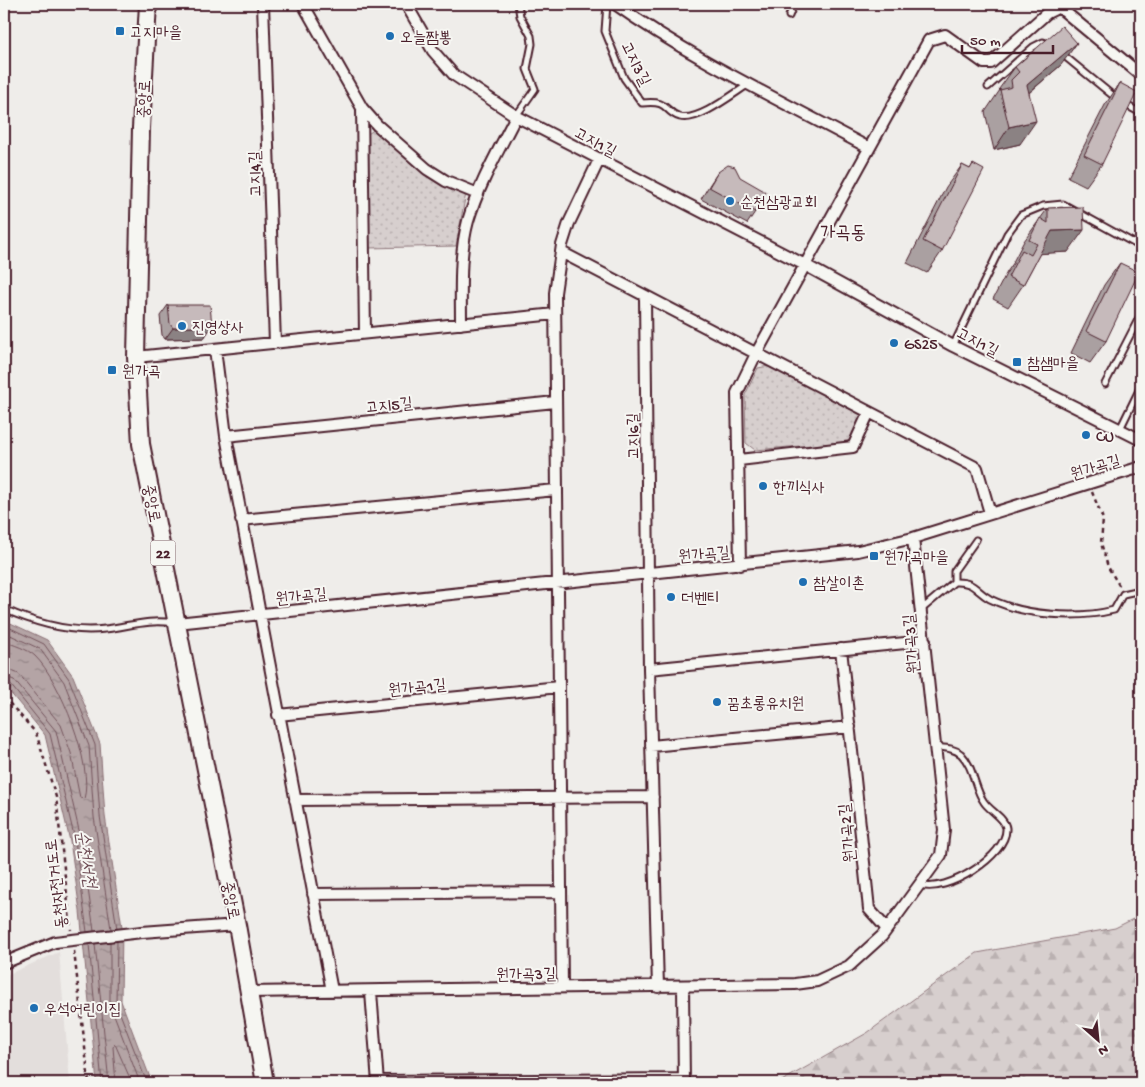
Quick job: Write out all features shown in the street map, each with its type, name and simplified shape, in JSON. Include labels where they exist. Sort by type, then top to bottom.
[{"type":"main road","name":"중앙로","points":[[148,4],[141,128],[136,357],[141,444],[236,925],[265,1083]]},
{"type":"street","name":"고지4길","points":[[263,4],[275,343]]},
{"type":"street","points":[[303,4],[362,108],[377,125],[427,169],[446,181],[478,194]]},
{"type":"street","name":"고지1길","points":[[406,4],[433,50],[454,74],[516,116],[804,265],[953,346],[1141,440]]},
{"type":"street","name":"고지3길","points":[[615,4],[642,24],[869,148]]},
{"type":"street","points":[[740,565],[737,393],[804,265],[929,40],[945,36],[984,63],[991,63],[1047,13],[1058,7],[1141,75]]},
{"type":"street","points":[[362,108],[364,333]]},
{"type":"street","points":[[461,324],[463,248],[468,221],[478,194],[516,116]]},
{"type":"street","points":[[562,987],[555,293],[561,252],[569,223],[599,160]]},
{"type":"street","points":[[561,252],[645,298],[977,468],[990,513]]},
{"type":"street","name":"고지6길","points":[[645,298],[648,573]]},
{"type":"street","points":[[136,357],[555,314]]},
{"type":"street","points":[[215,349],[226,436],[259,614]]},
{"type":"street","name":"고지5길","points":[[226,436],[555,402]]},
{"type":"street","points":[[738,460],[853,448],[869,412]]},
{"type":"street","name":"원가곡길","points":[[177,623],[559,582],[740,565],[858,551],[913,538],[1141,467]]},
{"type":"street","points":[[241,520],[556,490]]},
{"type":"street","name":"원가곡3길","points":[[248,992],[371,992],[795,984],[817,981],[848,966],[887,929],[921,885],[941,855],[944,830],[913,538]]},
{"type":"street","points":[[648,573],[658,987]]},
{"type":"street","name":"원가곡길","points":[[259,614],[332,991]]},
{"type":"street","points":[[649,669],[925,641]]},
{"type":"street","name":"원가곡2길","points":[[841,649],[870,909],[887,929]]},
{"type":"street","name":"원가곡1길","points":[[278,715],[559,687]]},
{"type":"street","points":[[651,746],[850,727]]},
{"type":"street","points":[[295,800],[653,797]]},
{"type":"street","points":[[313,894],[560,892]]},
{"type":"street","points":[[4,963],[55,942],[142,932],[236,925]]},
{"type":"street","points":[[371,992],[378,1082],[684,1081],[683,986]]},
{"type":"lane","points":[[516,116],[534,89],[527,70],[532,44],[531,36],[520,16],[518,4]]},
{"type":"lane","name":"고지3길","points":[[607,4],[605,31],[624,78],[642,103],[656,101],[665,105],[678,117],[689,118],[707,110],[749,84]]},
{"type":"lane","points":[[789,16],[794,4]]},
{"type":"lane","points":[[988,87],[1033,47],[1043,42],[1051,45],[1109,94],[1141,113]]},
{"type":"lane","points":[[953,346],[1007,234],[1022,215],[1043,206],[1063,204],[1141,247]]},
{"type":"lane","points":[[1105,384],[1141,314]]},
{"type":"lane","points":[[1120,428],[1141,386]]},
{"type":"lane","points":[[922,609],[954,582],[954,571],[976,540]]},
{"type":"lane","points":[[954,582],[975,586],[989,598],[998,602],[1043,614],[1060,616],[1102,613],[1114,610],[1123,594],[1141,590]]},
{"type":"lane","points":[[4,609],[36,622],[71,629],[104,629],[154,620],[177,623]]},
{"type":"lane","points":[[921,885],[934,886],[961,877],[980,866],[992,856],[1004,839],[1006,830],[1005,824],[988,808],[980,796],[966,761],[954,750],[935,747]]},
{"type":"path","points":[[1088,484],[1103,519],[1101,543],[1108,567],[1123,594]]},
{"type":"path","name":"동천자전거도로","points":[[4,696],[36,733],[56,797],[72,935]]},
{"type":"path","name":"동천자전거도로","points":[[73,945],[89,1083]]},
{"type":"shaded area","name":"우석어린이집","points":[[59,952],[70,1083],[4,1083],[8,1061],[4,1040],[4,976]]},
{"type":"green space","points":[[376,128],[466,193],[456,246],[368,248],[364,137]]},
{"type":"green space","points":[[769,366],[861,415],[850,440],[846,442],[755,450],[746,443],[745,395],[758,368]]},
{"type":"green space","points":[[1141,915],[1141,1083],[778,1083],[867,1033],[977,953],[1115,928]]},
{"type":"water","name":"순천서천","points":[[4,620],[47,640],[73,676],[100,744],[105,816],[122,927],[121,1001],[152,1083],[97,1083],[80,911],[70,841],[45,735],[4,685]]},
{"type":"building","points":[[1062,26],[1077,43],[1027,85],[1036,121],[1009,127],[1000,90],[1012,87],[1011,80],[1019,72],[1015,67]]},
{"type":"building","points":[[1120,83],[1137,92],[1102,164],[1084,155]]},
{"type":"building","points":[[973,164],[984,170],[942,251],[923,241],[962,165],[970,169]]},
{"type":"building","points":[[728,165],[735,167],[740,177],[766,192],[755,212],[709,187],[718,172]]},
{"type":"building","points":[[1083,207],[1084,230],[1052,231],[1023,285],[1008,277],[1022,250],[1031,255],[1037,244],[1029,240],[1040,218],[1048,223],[1048,208]]},
{"type":"building","points":[[1120,263],[1139,272],[1106,341],[1086,331]]},
{"type":"building","points":[[168,305],[210,305],[212,326],[173,328],[170,324]]},
{"type":"place","name":"고지마을","points":[[120,31]]},
{"type":"place","name":"오늘짬뽕","points":[[390,36]]},
{"type":"place","name":"순천삼광교회","points":[[730,201]]},
{"type":"place","name":"진영상사","points":[[182,326]]},
{"type":"place","name":"GS25","points":[[894,343]]},
{"type":"place","name":"참샘마을","points":[[1017,362]]},
{"type":"place","name":"원가곡","points":[[112,370]]},
{"type":"place","name":"CU","points":[[1086,435]]},
{"type":"place","name":"한끼식사","points":[[763,486]]},
{"type":"place","name":"원가곡마을","points":[[874,556]]},
{"type":"place","name":"참살이촌","points":[[803,582]]},
{"type":"place","name":"더벤티","points":[[671,597]]},
{"type":"place","name":"꿈초롱유치원","points":[[717,702]]},
{"type":"place","name":"우석어린이집","points":[[34,1008]]},
{"type":"district","name":"가곡동","points":[[843,231]]}]
